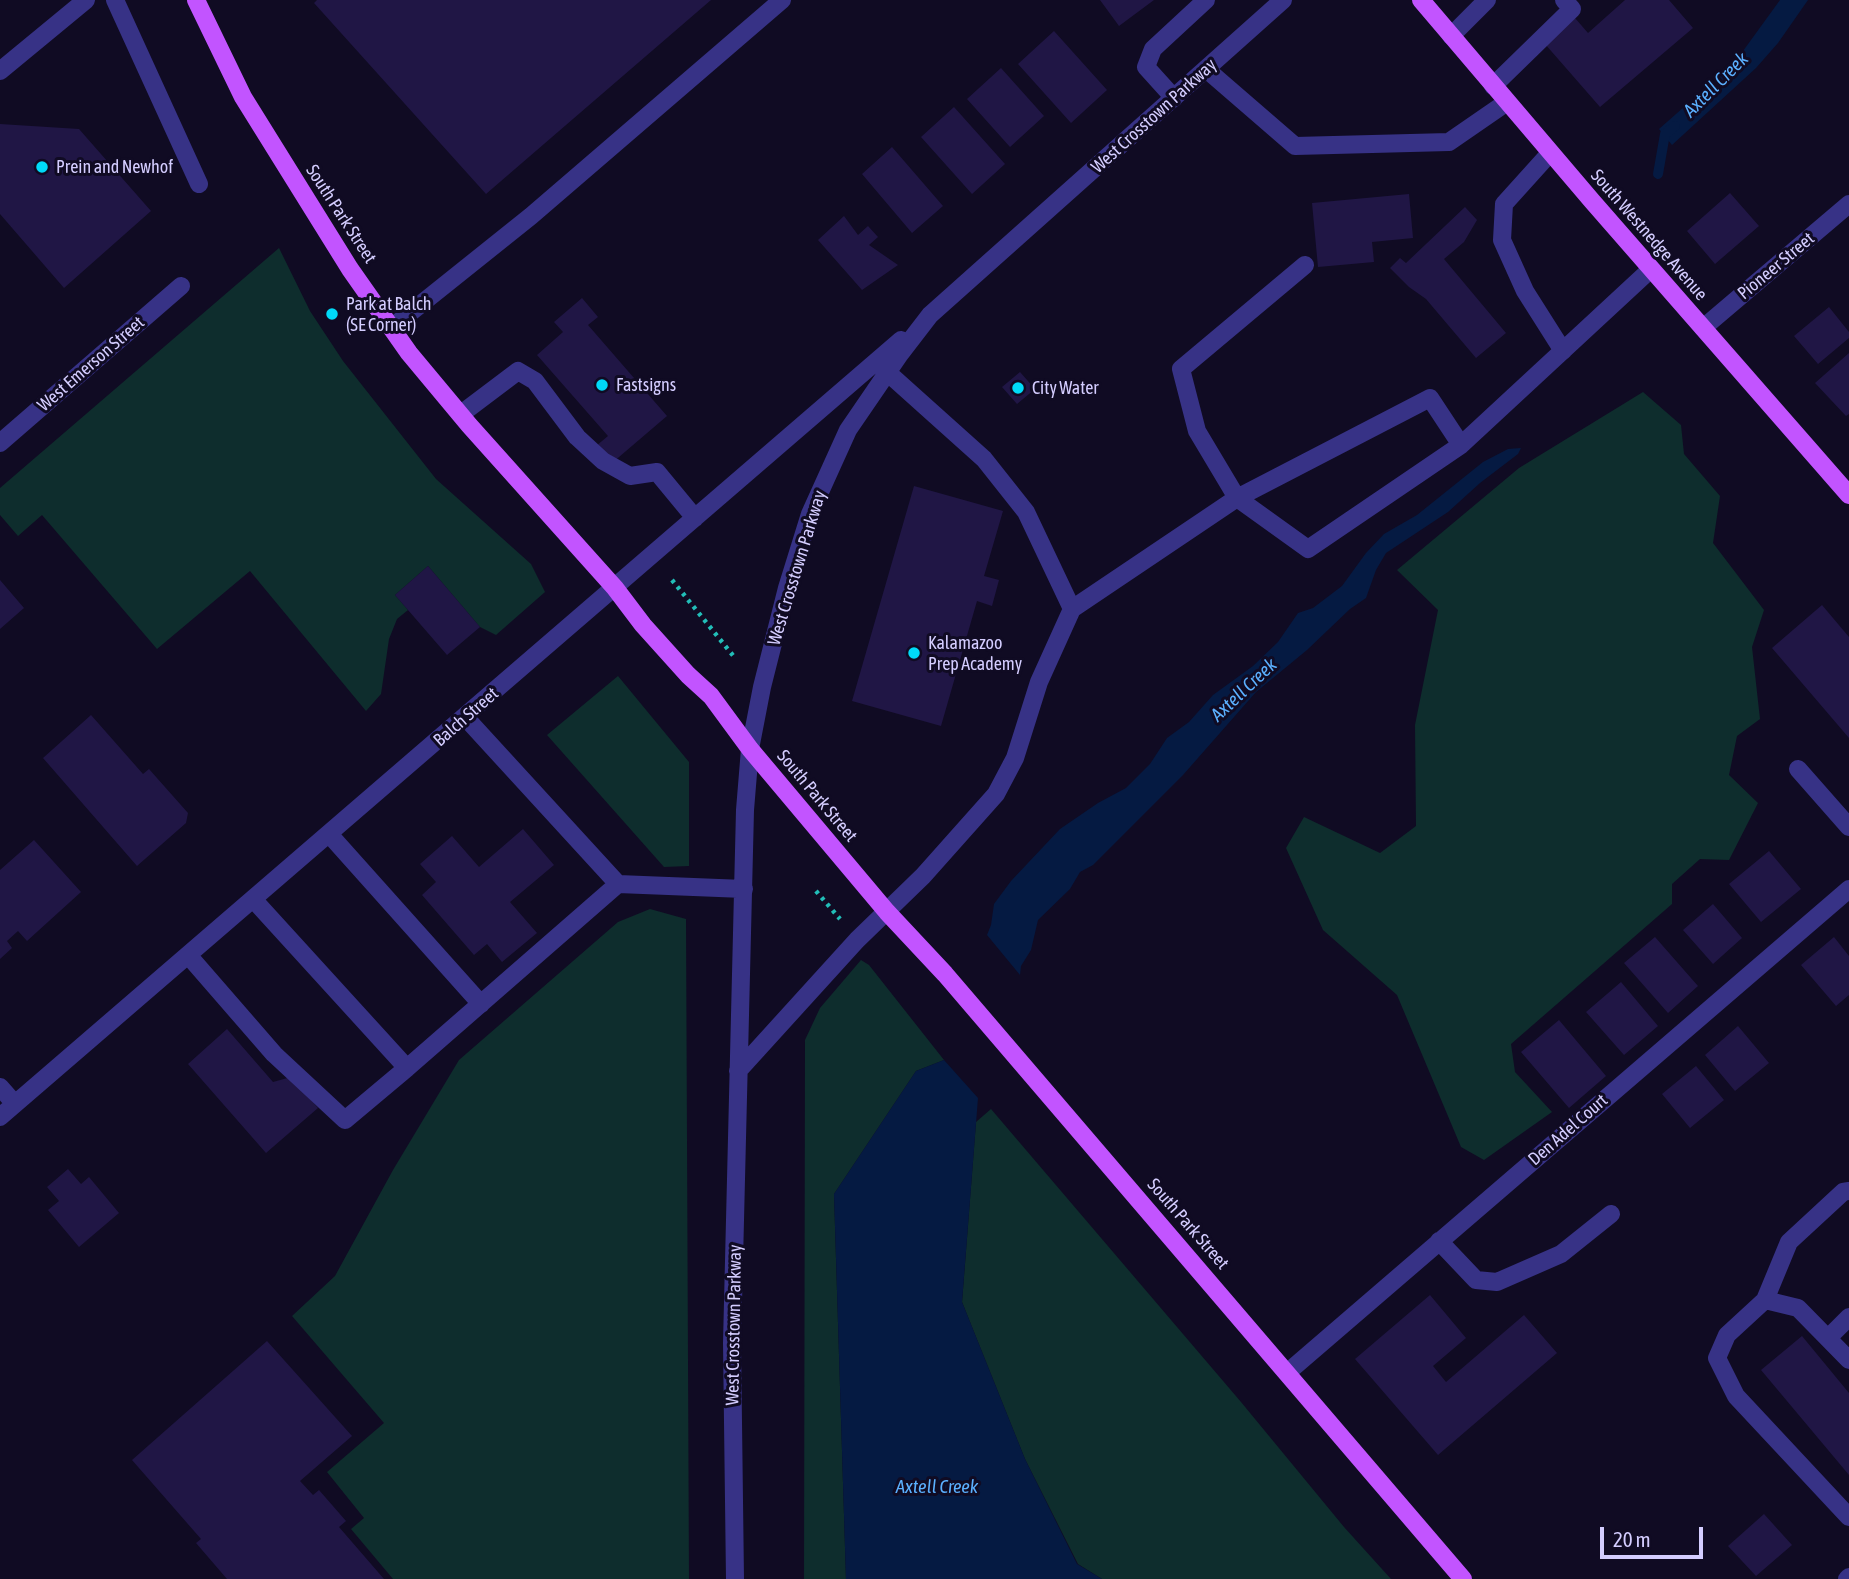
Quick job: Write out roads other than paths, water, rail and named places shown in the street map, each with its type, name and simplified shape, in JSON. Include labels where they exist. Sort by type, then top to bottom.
[{"type":"main road","name":"South Park Street","points":[[196,0],[243,97],[350,270],[409,353],[615,588],[643,625],[710,696],[887,912],[945,974],[1463,1579]]},
{"type":"main road","name":"South Westnedge Avenue","points":[[1420,0],[1849,495]]},
{"type":"street","points":[[0,71],[86,0]]},
{"type":"street","points":[[115,0],[199,184]]},
{"type":"street","points":[[391,328],[531,216],[782,0]]},
{"type":"street","points":[[1174,98],[1146,67],[1153,49],[1206,0]]},
{"type":"street","points":[[1451,36],[1487,0]]},
{"type":"street","points":[[1493,86],[1572,9],[1564,0]]},
{"type":"street","name":"West Crosstown Parkway","points":[[735,1579],[732,1343],[745,810],[750,748],[762,687],[787,588],[810,514],[848,430],[930,315],[1206,69],[1272,3]]},
{"type":"street","points":[[1206,69],[1295,146],[1449,142],[1507,102]]},
{"type":"street","points":[[1550,153],[1504,204],[1502,240],[1525,291],[1563,351]]},
{"type":"street","name":"Pioneer Street","points":[[1703,328],[1849,204]]},
{"type":"street","points":[[1305,265],[1181,369],[1197,430],[1237,498],[1308,549],[1461,444],[1651,269]]},
{"type":"street","name":"West Emerson Street","points":[[0,443],[181,286]]},
{"type":"street","name":"Balch Street","points":[[0,1117],[930,315]]},
{"type":"street","points":[[461,414],[518,371],[535,381],[577,437],[603,461],[630,476],[657,471],[695,518]]},
{"type":"street","points":[[887,372],[984,459],[1026,512],[1072,609]]},
{"type":"street","points":[[738,1071],[996,793],[1015,758],[1040,682],[1072,609],[1237,498],[1430,398],[1461,444]]},
{"type":"street","points":[[465,717],[618,884]]},
{"type":"street","points":[[1798,769],[1849,827]]},
{"type":"street","points":[[329,834],[481,1004]]},
{"type":"street","points":[[188,955],[274,1054],[345,1120],[618,884],[744,889]]},
{"type":"street","name":"Den Adel Court","points":[[1287,1373],[1849,889]]},
{"type":"street","points":[[253,899],[407,1068]]},
{"type":"street","points":[[0,1087],[15,1104]]},
{"type":"street","points":[[1849,1191],[1843,1192],[1789,1242],[1765,1300],[1727,1335],[1717,1359],[1736,1396],[1849,1517]]},
{"type":"street","points":[[1439,1241],[1476,1280],[1497,1282],[1561,1254],[1611,1214]]},
{"type":"street","points":[[1765,1300],[1798,1308],[1849,1360]]},
{"type":"street","points":[[1829,1337],[1849,1317]]},
{"type":"water","points":[[1780,0],[1808,0],[1778,43],[1756,68],[1672,145],[1659,129],[1735,62]]},
{"type":"water","points":[[1521,448],[1518,454],[1448,512],[1386,553],[1376,570],[1366,598],[1256,692],[1183,775],[1093,865],[1080,872],[1070,889],[1038,920],[1031,950],[1021,966],[1020,975],[987,935],[994,904],[1011,881],[1060,829],[1126,788],[1150,764],[1167,738],[1189,722],[1213,695],[1253,666],[1278,642],[1298,613],[1313,608],[1342,586],[1384,534],[1417,515],[1483,462],[1508,449]]},
{"type":"water","name":"Axtell Creek","points":[[944,1060],[978,1098],[962,1302],[1025,1459],[1077,1564],[1102,1579],[846,1579],[834,1194],[916,1071]]},
{"type":"waterway","name":"Axtell Creek","points":[[1658,174],[1665,134],[1675,126]]},
{"type":"place","name":"Prein and Newhof","points":[[42,167]]},
{"type":"place","name":"Park at Balch (SE Corner)","points":[[332,314]]},
{"type":"place","name":"Fastsigns","points":[[602,385]]},
{"type":"place","name":"City Water","points":[[1018,388]]},
{"type":"place","name":"Kalamazoo Prep Academy","points":[[914,653]]}]
